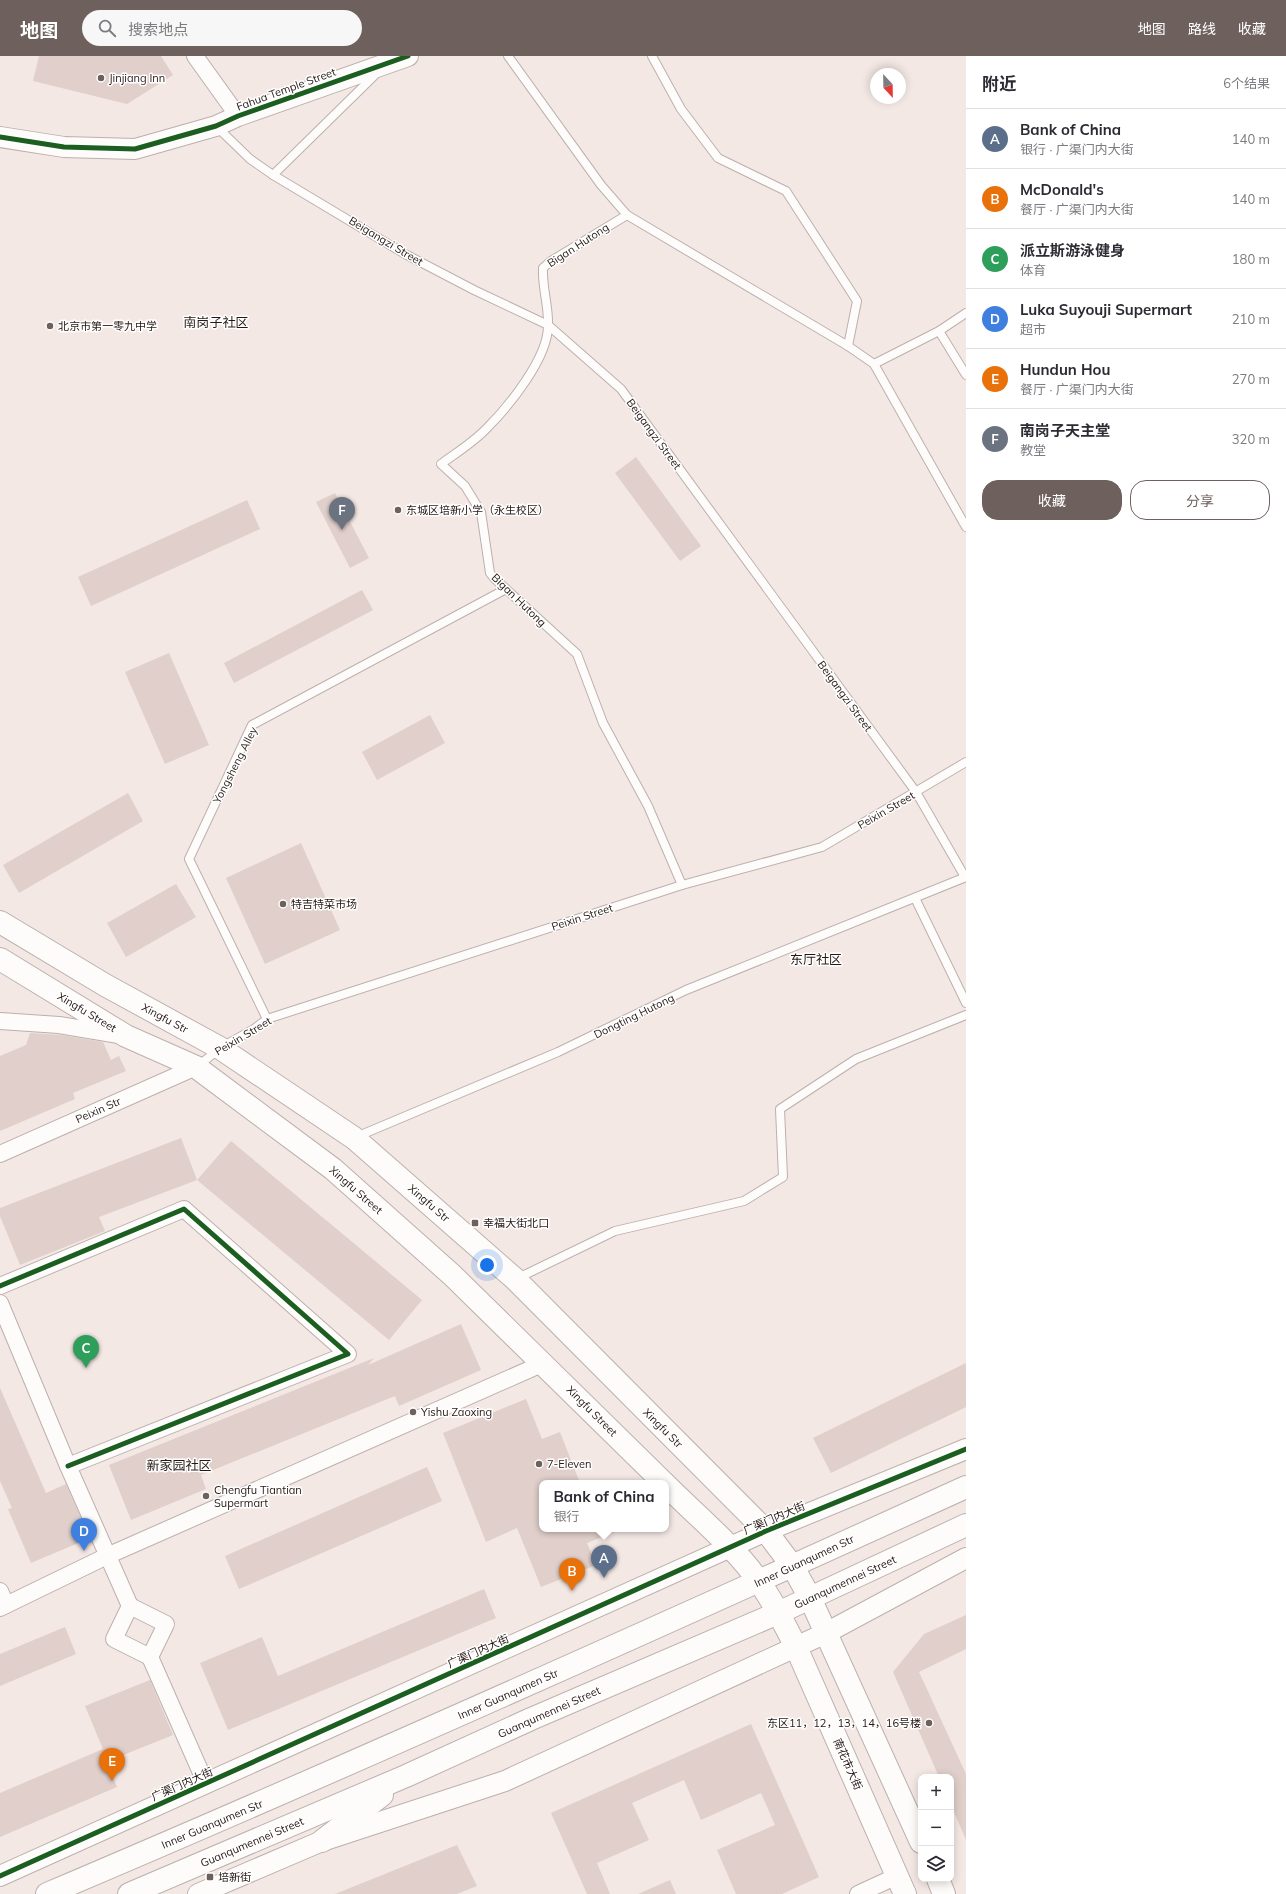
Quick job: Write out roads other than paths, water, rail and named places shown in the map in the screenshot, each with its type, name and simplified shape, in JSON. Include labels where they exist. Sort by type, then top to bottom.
[{"type":"main road","name":"Xingfu Str","points":[[0,922],[105,985],[220,1048],[354,1138],[515,1279],[766,1532],[793,1567],[810,1598]]},
{"type":"main road","name":"Xingfu Street","points":[[0,959],[126,1036],[196,1067],[333,1169],[452,1275],[544,1363],[661,1480]]},
{"type":"main road","name":"Inner Guanqumen Str","points":[[47,1894],[272,1799],[760,1582],[966,1487]]},
{"type":"main road","name":"Xingfu Street","points":[[669,1488],[730,1548],[760,1582],[778,1613]]},
{"type":"main road","name":"Guanqumennei Street","points":[[129,1894],[406,1776],[531,1719],[778,1613],[966,1525]]},
{"type":"main road","points":[[810,1598],[918,1835]]},
{"type":"main road","name":"南花市大街","points":[[778,1613],[796,1647],[901,1885]]},
{"type":"main road","points":[[322,1841],[406,1776]]},
{"type":"main road","points":[[939,1882],[944,1894]]},
{"type":"street","points":[[195,56],[238,116]]},
{"type":"street","name":"Fahua Temple Street","points":[[0,137],[64,147],[135,149],[216,126],[238,116],[408,56]]},
{"type":"street","points":[[0,1021],[59,1025],[126,1036]]},
{"type":"street","name":"Peixin Str","points":[[0,1154],[196,1067]]},
{"type":"street","points":[[0,1286],[184,1209],[348,1354],[68,1466]]},
{"type":"street","points":[[0,1303],[68,1466],[130,1606],[166,1624],[150,1657]]},
{"type":"street","points":[[2,1602],[544,1363]]},
{"type":"street","name":"广渠门内大街","points":[[0,1876],[766,1532],[966,1449]]},
{"type":"street","points":[[198,1894],[322,1841],[505,1781],[826,1633],[966,1558]]},
{"type":"street","points":[[130,1606],[114,1639],[150,1657],[206,1784]]},
{"type":"street","points":[[858,1894],[901,1885]]},
{"type":"lane","points":[[508,56],[601,185],[627,215],[848,346],[874,364],[966,527]]},
{"type":"lane","points":[[652,56],[681,109],[718,158],[786,191],[857,301],[848,346]]},
{"type":"lane","points":[[273,175],[388,63]]},
{"type":"lane","name":"Beigangzi Street","points":[[216,126],[250,159],[273,175],[405,254],[474,290],[548,325],[621,388],[916,792],[966,877]]},
{"type":"lane","name":"Bigan Hutong","points":[[627,215],[551,261],[543,268],[542,284],[548,325],[544,351],[516,394],[486,429],[441,464],[465,486],[481,512],[490,573],[577,654],[603,723],[648,806],[682,885]]},
{"type":"lane","points":[[874,364],[939,331],[966,313]]},
{"type":"lane","points":[[939,331],[966,375]]},
{"type":"lane","name":"Yongsheng Alley","points":[[267,1019],[189,859],[252,725],[506,589]]},
{"type":"lane","name":"Peixin Street","points":[[196,1067],[220,1048],[254,1029],[267,1019],[682,885],[822,847],[966,762]]},
{"type":"lane","name":"Dongting Hutong","points":[[354,1138],[558,1052],[686,990],[966,877]]},
{"type":"lane","points":[[915,898],[966,1003]]},
{"type":"lane","points":[[515,1279],[615,1231],[744,1201],[784,1177],[780,1109],[856,1059],[966,1014]]},
{"type":"place","name":"Jinjiang Inn","points":[[101,78]]},
{"type":"place","name":"北京市第一零九中学","points":[[50,326]]},
{"type":"place","name":"东城区培新小学（永生校区）","points":[[398,510]]},
{"type":"place","name":"南岗子天主堂","points":[[342,530]]},
{"type":"place","name":"特吉特菜市场","points":[[283,904]]},
{"type":"place","name":"幸福大街北口","points":[[475,1223]]},
{"type":"place","name":"派立斯游泳健身","points":[[86,1368]]},
{"type":"place","name":"Yishu Zaoxing","points":[[413,1412]]},
{"type":"place","name":"7-Eleven","points":[[539,1464]]},
{"type":"place","name":"Chengfu Tiantian Supermart","points":[[206,1496]]},
{"type":"place","name":"Luka Suyouji Supermart","points":[[84,1551]]},
{"type":"place","name":"Bank of China","points":[[604,1578]]},
{"type":"place","name":"McDonald's","points":[[572,1591]]},
{"type":"place","name":"东区11，12，13，14，16号楼","points":[[929,1723]]},
{"type":"place","name":"Hundun Hou","points":[[112,1781]]},
{"type":"place","name":"培新街","points":[[210,1877]]},
{"type":"district","name":"南岗子社区","points":[[216,322]]},
{"type":"district","name":"东厅社区","points":[[816,959]]},
{"type":"district","name":"新家园社区","points":[[179,1465]]}]
